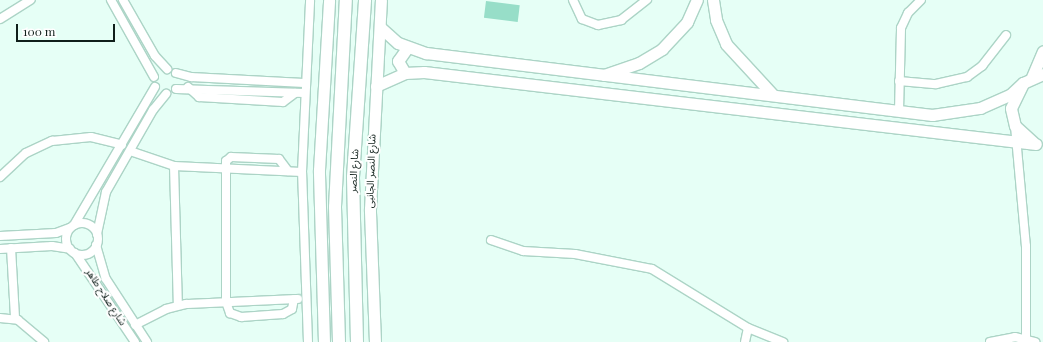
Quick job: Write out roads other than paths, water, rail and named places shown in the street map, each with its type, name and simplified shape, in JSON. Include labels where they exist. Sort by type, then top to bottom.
[{"type":"main road","name":"شارع النصر","points":[[339,342],[335,207],[346,0]]},
{"type":"main road","name":"شارع النصر","points":[[357,342],[353,177],[365,0]]},
{"type":"street","points":[[0,19],[31,0]]},
{"type":"street","points":[[72,251],[66,241],[72,226],[122,145],[155,87],[154,77],[111,0]]},
{"type":"street","points":[[123,0],[155,56],[167,69],[191,78],[304,82]]},
{"type":"street","points":[[308,342],[305,298],[302,172],[304,82],[310,0]]},
{"type":"street","points":[[324,342],[319,170],[329,0]]},
{"type":"street","name":"شارع النصر الجانبى","points":[[375,342],[370,209],[381,0]]},
{"type":"street","points":[[573,0],[582,19],[598,25],[621,20],[647,0]]},
{"type":"street","points":[[600,76],[639,63],[662,49],[687,22],[697,0]]},
{"type":"street","points":[[713,0],[716,20],[726,44],[773,95]]},
{"type":"street","points":[[898,111],[902,22],[921,0]]},
{"type":"street","points":[[380,27],[407,48],[600,76],[773,95],[932,115],[964,112],[996,102],[1027,80],[1043,74]]},
{"type":"street","points":[[899,81],[936,84],[967,77],[982,66],[1006,35]]},
{"type":"street","points":[[405,73],[398,61],[407,48]]},
{"type":"street","points":[[1026,340],[1026,246],[1017,142],[1012,117],[1013,98],[1027,80],[1043,51]]},
{"type":"street","points":[[154,77],[161,70],[167,69]]},
{"type":"street","points":[[376,86],[405,73],[424,72],[1039,145]]},
{"type":"street","points":[[176,73],[179,79],[176,89]]},
{"type":"street","points":[[272,92],[273,81]]},
{"type":"street","points":[[155,87],[166,94]]},
{"type":"street","points":[[0,249],[52,246],[72,251],[90,253],[96,245],[106,192],[166,94],[176,89],[188,87],[304,93]]},
{"type":"street","points":[[188,87],[199,98],[283,102],[295,93]]},
{"type":"street","points":[[1015,126],[1027,140],[1039,145]]},
{"type":"street","points":[[0,177],[26,153],[52,141],[91,137],[122,145]]},
{"type":"street","points":[[130,151],[174,166],[302,172]]},
{"type":"street","points":[[174,166],[178,306]]},
{"type":"street","points":[[225,168],[226,302],[230,313],[241,317],[283,314],[292,309],[294,299]]},
{"type":"street","points":[[0,236],[52,233],[72,226],[87,224],[97,234]]},
{"type":"street","points":[[491,240],[523,251],[576,254],[652,270],[748,328],[783,342]]},
{"type":"street","name":"شارع صلاح طاهر","points":[[96,245],[106,279],[147,342]]},
{"type":"street","points":[[11,248],[15,318]]},
{"type":"street","name":"شارع صلاح طاهر","points":[[72,251],[135,342]]},
{"type":"street","points":[[135,325],[178,306],[305,298]]},
{"type":"street","points":[[0,318],[15,318],[44,342]]},
{"type":"street","points":[[746,342],[748,328]]},
{"type":"street","points":[[990,342],[1026,340],[1035,342]]}]
